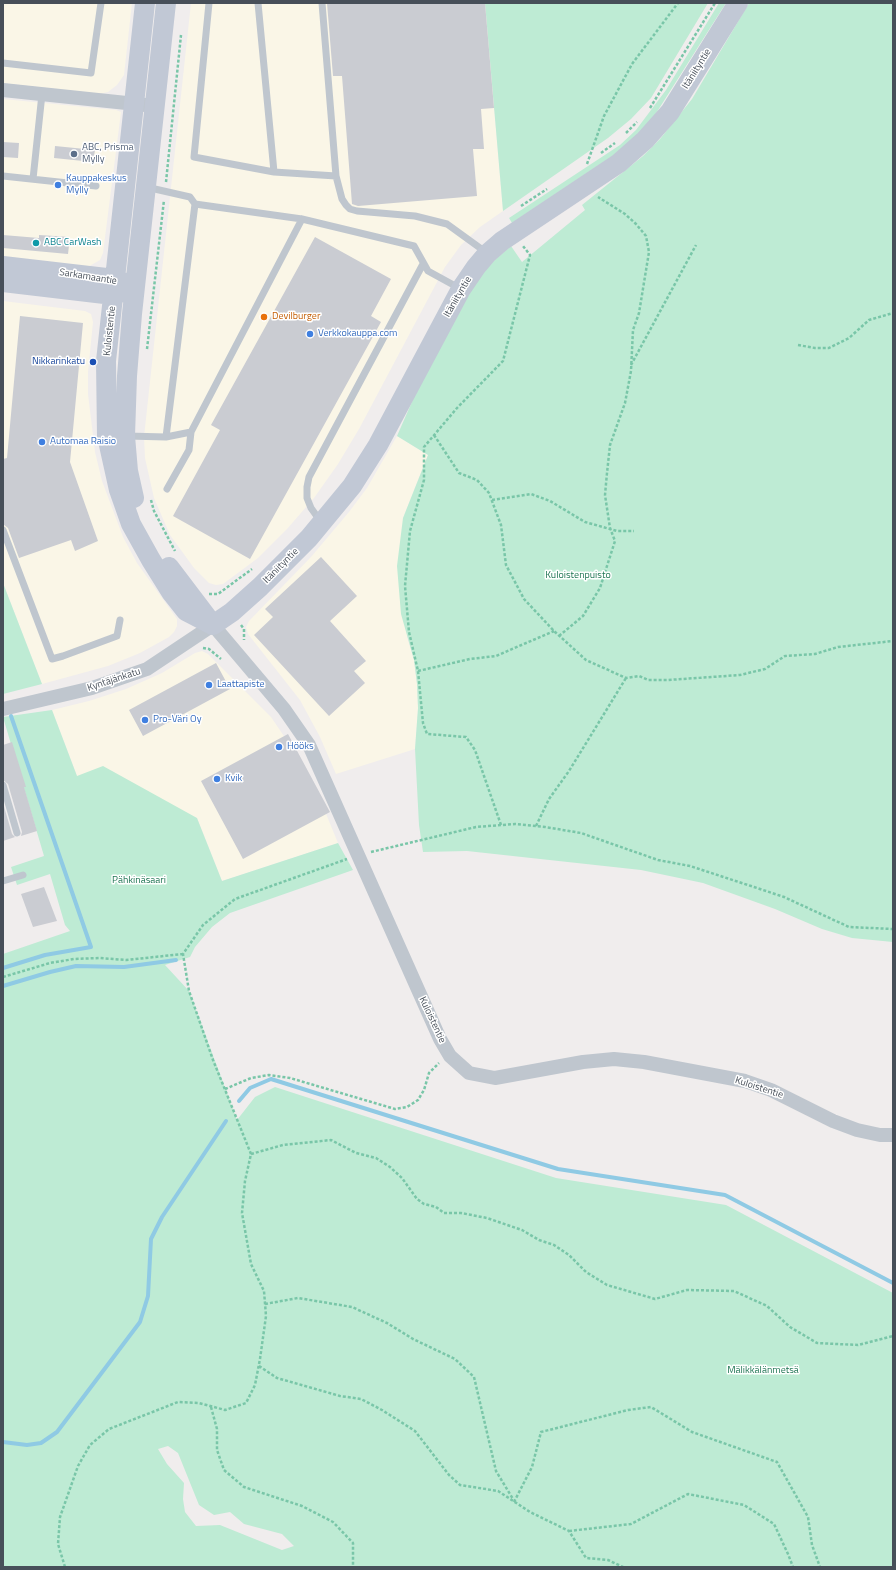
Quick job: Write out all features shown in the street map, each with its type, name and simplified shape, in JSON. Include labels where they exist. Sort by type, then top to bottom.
[{"type":"street","name":"Kuloistentie","points":[[145,3],[106,361],[116,436],[130,485],[141,519],[160,555],[213,624],[284,709],[309,745],[440,1038],[450,1056],[470,1073],[495,1078],[583,1062],[614,1059],[644,1062],[745,1081],[771,1090],[833,1121],[851,1128],[880,1135],[893,1135]]},
{"type":"street","name":"Kuloistentie","points":[[116,436],[127,376],[135,288],[155,188],[155,106],[166,3]]},
{"type":"street","name":"Itäniityntie","points":[[213,624],[238,607],[260,587],[322,524],[352,486],[371,458],[461,289],[487,254],[514,232],[619,163],[646,140],[670,112],[738,3]]},
{"type":"street","points":[[3,90],[155,106]]},
{"type":"street","name":"Sarkamaantie","points":[[3,266],[114,287]]},
{"type":"street","name":"Sarkamaantie","points":[[3,282],[135,288]]},
{"type":"street","name":"Kyntäjänkatu","points":[[3,710],[92,688],[147,669],[213,624]]},
{"type":"lane","points":[[3,63],[91,73],[101,3]]},
{"type":"lane","points":[[209,3],[194,157],[274,172],[336,176]]},
{"type":"lane","points":[[258,3],[274,172]]},
{"type":"lane","points":[[322,3],[336,176],[342,199],[350,209],[415,216],[447,224],[487,254]]},
{"type":"lane","points":[[33,179],[42,94]]},
{"type":"lane","points":[[3,176],[96,186]]},
{"type":"lane","points":[[155,188],[190,197],[195,204],[166,437]]},
{"type":"lane","points":[[195,204],[302,219],[414,246],[428,271],[461,289]]},
{"type":"lane","points":[[167,489],[189,450],[191,432],[302,219]]},
{"type":"lane","points":[[322,524],[311,508],[307,498],[309,477],[423,264]]},
{"type":"lane","points":[[116,436],[166,437],[191,432]]},
{"type":"lane","points":[[3,530],[52,658],[63,656],[117,636],[120,620]]},
{"type":"lane","points":[[3,785],[17,833]]},
{"type":"lane","points":[[3,881],[23,875]]},
{"type":"path","points":[[587,164],[604,116],[632,64],[678,3]]},
{"type":"path","points":[[147,351],[155,188],[181,34]]},
{"type":"path","points":[[559,636],[583,616],[600,588],[615,542],[610,528],[605,495],[609,452],[625,403],[631,365],[634,330],[646,279],[649,252],[646,236],[625,214],[594,195]]},
{"type":"path","points":[[501,825],[475,750],[466,738],[427,734],[423,723],[418,671],[409,632],[405,586],[410,532],[424,480],[424,447],[457,408],[502,361],[530,255],[522,244]]},
{"type":"path","points":[[631,365],[696,245]]},
{"type":"path","points":[[798,345],[815,348],[829,348],[849,338],[869,320],[893,313]]},
{"type":"path","points":[[434,435],[459,473],[477,480],[489,493],[501,525],[506,565],[524,599],[559,636],[586,660],[626,678],[639,676],[648,680],[686,680],[724,675],[740,675],[765,668],[785,656],[815,654],[838,647],[893,641]]},
{"type":"path","points":[[149,493],[154,511],[179,557]]},
{"type":"path","points":[[492,500],[531,494],[550,501],[585,522],[610,528],[617,532],[634,532]]},
{"type":"path","points":[[418,671],[470,659],[496,656],[554,631]]},
{"type":"path","points":[[202,648],[209,649],[220,659]]},
{"type":"path","points":[[536,826],[549,799],[570,771],[626,678]]},
{"type":"path","points":[[64,1567],[58,1544],[60,1517],[78,1466],[90,1445],[109,1429],[178,1402],[199,1403],[225,1410],[246,1403],[255,1385],[266,1316],[264,1291],[251,1264],[242,1212],[245,1181],[251,1154],[213,1060],[189,991],[183,954],[203,925],[235,899],[359,855],[448,832],[476,827],[515,824],[581,833],[658,860],[690,866],[784,897],[849,927],[893,929]]},
{"type":"path","points":[[3,977],[50,962],[99,958],[126,960],[183,954]]},
{"type":"path","points":[[225,1089],[251,1078],[269,1075],[290,1078],[395,1109],[407,1107],[418,1100],[424,1090],[429,1074],[450,1056]]},
{"type":"path","points":[[251,1154],[283,1145],[331,1140],[356,1153],[376,1158],[390,1167],[402,1178],[417,1199],[424,1204],[436,1207],[444,1213],[461,1213],[487,1218],[522,1230],[539,1240],[554,1245],[569,1255],[586,1272],[607,1285],[655,1299],[687,1290],[734,1291],[767,1306],[790,1327],[817,1343],[858,1345],[893,1336]]},
{"type":"path","points":[[265,1304],[298,1298],[352,1307],[387,1324],[412,1339],[455,1359],[474,1377],[496,1471],[514,1502]]},
{"type":"path","points":[[259,1366],[277,1378],[361,1400],[375,1407],[415,1431],[449,1475],[460,1485],[498,1491],[530,1512],[569,1531],[586,1558],[608,1560],[623,1567]]},
{"type":"path","points":[[212,1406],[217,1429],[217,1450],[224,1470],[244,1488],[302,1506],[333,1522],[353,1543],[353,1567]]},
{"type":"path","points":[[514,1502],[532,1467],[541,1432],[628,1410],[651,1407],[692,1432],[777,1462],[808,1517],[812,1545],[820,1567]]},
{"type":"path","points":[[569,1531],[631,1524],[688,1494],[744,1504],[774,1524],[793,1567]]},
{"type":"shaded area","points":[[3,3],[132,3],[124,75],[117,85],[108,92],[99,94],[3,83]]},
{"type":"shaded area","points":[[191,3],[485,3],[503,211],[480,227],[461,245],[445,267],[359,429],[338,464],[314,498],[287,529],[258,558],[223,584],[216,585],[209,583],[194,568],[170,535],[154,498],[145,458],[144,437]]},
{"type":"shaded area","name":"Kauppakeskus Mylly","points":[[3,99],[116,110],[121,112],[103,253],[100,260],[86,268],[3,257]]},
{"type":"shaded area","points":[[3,301],[85,311],[91,314],[93,322],[88,372],[88,394],[95,452],[102,481],[123,537],[137,563],[177,619],[177,626],[169,637],[140,653],[108,666],[42,684],[3,583]]},
{"type":"shaded area","points":[[397,436],[428,455],[403,518],[407,637],[414,660],[417,684],[418,708],[415,749],[336,774],[320,737],[300,700],[248,634],[246,627],[249,621],[311,557],[349,512],[367,488]]},
{"type":"shaded area","points":[[202,651],[208,654],[271,717],[296,754],[317,792],[338,843],[222,881],[197,818],[77,776],[52,710],[89,701],[126,689],[162,673],[195,653]]},
{"type":"green space","points":[[485,3],[708,3],[651,98],[631,119],[608,138],[503,211]]},
{"type":"green space","points":[[719,3],[726,3],[653,118],[623,149],[512,223],[509,218],[620,145],[636,130],[666,90]]},
{"type":"green space","name":"Kuloistenpuisto","points":[[749,3],[893,3],[893,942],[852,938],[822,929],[775,909],[703,883],[641,870],[467,851],[423,852],[419,825],[415,749],[418,708],[417,684],[414,660],[401,614],[397,566],[403,518],[428,455],[397,436],[418,388],[449,329],[483,270],[511,246],[522,262],[585,210],[582,205],[643,156],[660,139],[692,99]]},
{"type":"green space","points":[[3,583],[42,684],[3,694]]},
{"type":"green space","name":"Mälikkälänmetsä","points":[[52,710],[77,776],[103,766],[197,818],[222,881],[338,843],[353,870],[230,913],[212,927],[195,947],[190,957],[165,965],[189,991],[237,1120],[255,1097],[275,1087],[556,1178],[726,1205],[893,1293],[893,1567],[3,1567],[3,954],[70,931],[65,925],[50,874],[17,885],[11,867],[44,856],[3,717]],"holes":[[[168,1446],[178,1453],[199,1505],[214,1515],[230,1512],[244,1524],[282,1534],[294,1546],[282,1550],[220,1525],[196,1526],[185,1512],[183,1499],[184,1483],[167,1464],[158,1449]]]},
{"type":"building","points":[[327,3],[485,3],[494,108],[481,109],[484,149],[473,149],[477,196],[358,206],[352,204],[342,76],[333,76]]},
{"type":"building","points":[[3,142],[19,143],[18,158],[3,157]]},
{"type":"building","name":"ABC, Prisma Mylly","points":[[55,146],[95,150],[93,162],[54,158]]},
{"type":"building","name":"ABC CarWash","points":[[3,235],[39,238],[39,235],[70,237],[68,254],[3,248]]},
{"type":"building","points":[[315,237],[391,279],[371,316],[381,322],[250,559],[173,516],[220,430],[211,425]]},
{"type":"building","points":[[20,316],[83,323],[70,462],[98,541],[75,551],[71,540],[19,558],[8,528],[3,524],[3,459],[7,458]]},
{"type":"building","points":[[321,557],[357,596],[330,621],[366,661],[354,671],[365,683],[329,716],[254,635],[273,617],[265,609]]},
{"type":"building","points":[[216,663],[230,689],[143,736],[129,710]]},
{"type":"building","points":[[288,734],[330,812],[243,859],[201,781]]},
{"type":"building","points":[[12,742],[26,787],[24,787],[37,831],[21,836],[22,832],[8,784],[3,780],[3,745]]},
{"type":"building","points":[[3,803],[12,834],[15,837],[3,841]]},
{"type":"building","points":[[44,887],[57,921],[33,927],[21,894]]},
{"type":"waterway","points":[[3,968],[45,955],[91,947],[11,716]]},
{"type":"waterway","points":[[3,986],[76,966],[124,967],[176,960]]},
{"type":"waterway","points":[[239,1101],[250,1088],[271,1079],[558,1169],[725,1195],[893,1283]]},
{"type":"waterway","points":[[3,1442],[27,1445],[41,1443],[57,1432],[140,1322],[148,1296],[151,1239],[162,1217],[226,1121]]},
{"type":"place","name":"ABC, Prisma Mylly","points":[[74,154]]},
{"type":"place","name":"Kauppakeskus Mylly","points":[[58,185]]},
{"type":"place","name":"ABC CarWash","points":[[36,243]]},
{"type":"place","name":"Devilburger","points":[[264,317]]},
{"type":"place","name":"Verkkokauppa.com","points":[[310,334]]},
{"type":"place","name":"Nikkarinkatu","points":[[93,362]]},
{"type":"place","name":"Automaa Raisio","points":[[42,442]]},
{"type":"place","name":"Laattapiste","points":[[209,685]]},
{"type":"place","name":"Pro-Väri Oy","points":[[145,720]]},
{"type":"place","name":"Hööks","points":[[279,747]]},
{"type":"place","name":"Kvik","points":[[217,779]]},
{"type":"park label","name":"Pähkinäsaari","points":[[139,881]]}]
